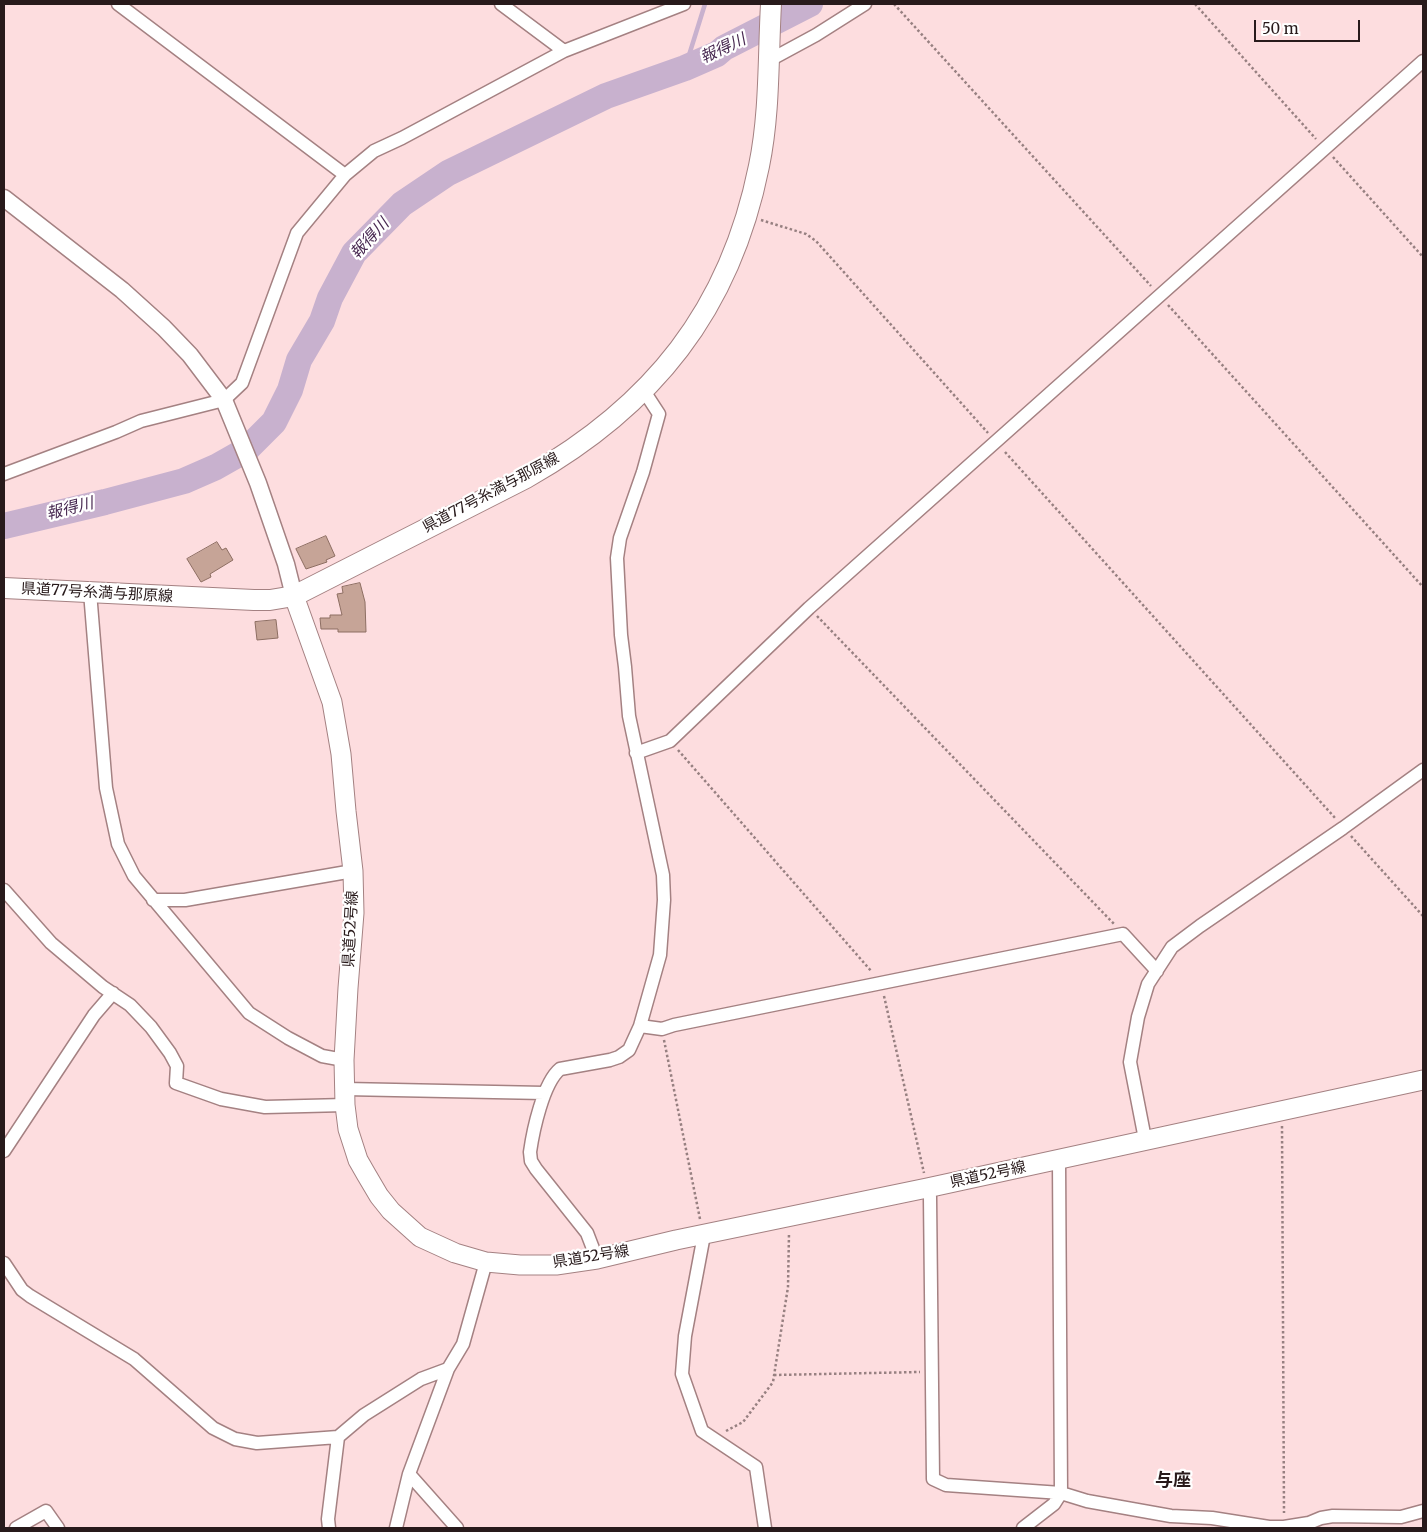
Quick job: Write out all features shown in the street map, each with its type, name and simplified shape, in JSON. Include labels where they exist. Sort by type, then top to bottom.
[{"type":"main road","name":"県道77号糸満与那原線","points":[[4,588],[254,600],[270,600],[294,596],[552,463],[612,420],[644,391],[685,343],[728,268],[748,216],[760,165],[764,135],[771,4]]},
{"type":"main road","name":"県道52号線","points":[[294,596],[332,702],[342,754],[353,872],[354,913],[344,1060],[348,1129],[358,1160],[379,1196],[391,1211],[420,1237],[455,1253],[486,1262],[520,1265],[556,1265],[596,1259],[676,1240],[1060,1160],[1145,1139],[1423,1080]]},
{"type":"street","points":[[118,4],[345,175]]},
{"type":"street","points":[[501,4],[564,51]]},
{"type":"street","points":[[4,474],[141,421],[226,406],[242,383],[297,233],[345,175],[374,151],[402,138],[564,51],[684,4]]},
{"type":"street","points":[[768,52],[816,36],[865,4]]},
{"type":"street","points":[[636,753],[670,741],[809,608],[1423,61]]},
{"type":"street","points":[[4,198],[122,290],[190,354],[226,406],[258,483],[286,564],[294,596]]},
{"type":"street","points":[[596,1259],[587,1233],[530,1161],[531,1144],[544,1093],[552,1077],[560,1069],[610,1060],[619,1057],[629,1050],[640,1026],[660,955],[664,900],[661,861],[629,716],[621,636],[617,549],[643,472],[659,414],[644,391]]},
{"type":"street","points":[[90,592],[106,788],[118,844],[134,876],[248,1013],[288,1038],[322,1056],[344,1060]]},
{"type":"street","points":[[1145,1139],[1130,1062],[1138,1017],[1148,984],[1172,947],[1423,770]]},
{"type":"street","points":[[153,900],[185,900],[353,872]]},
{"type":"street","points":[[4,890],[51,943],[140,1014],[170,1052],[177,1066],[176,1083],[221,1099],[265,1108],[345,1097],[544,1093]]},
{"type":"street","points":[[640,1026],[662,1029],[1123,934],[1157,971]]},
{"type":"street","points":[[4,1151],[94,1015],[113,993]]},
{"type":"street","points":[[1023,1528],[1054,1504],[1061,1494],[1060,1160]]},
{"type":"street","points":[[928,1188],[930,1197],[933,1479],[946,1485],[1061,1494],[1087,1501],[1172,1516],[1212,1518],[1269,1527],[1310,1523],[1321,1518],[1333,1516],[1401,1517],[1423,1511]]},
{"type":"street","points":[[704,1235],[684,1336],[682,1374],[702,1430],[756,1467],[765,1528]]},
{"type":"street","points":[[396,1528],[409,1474],[448,1369],[463,1344],[486,1262]]},
{"type":"street","points":[[4,1263],[22,1290],[134,1359],[204,1421],[226,1435],[240,1441],[257,1443],[338,1437],[364,1415],[421,1379],[448,1369]]},
{"type":"street","points":[[329,1528],[328,1519],[338,1437]]},
{"type":"street","points":[[409,1474],[457,1528]]},
{"type":"street","points":[[16,1528],[46,1511],[58,1528]]},
{"type":"path","points":[[894,4],[1423,587]]},
{"type":"path","points":[[1195,4],[1423,257]]},
{"type":"path","points":[[748,216],[806,234],[816,241],[1423,916]]},
{"type":"path","points":[[809,608],[1123,934]]},
{"type":"path","points":[[670,741],[881,983],[928,1188]]},
{"type":"path","points":[[662,1029],[704,1235]]},
{"type":"path","points":[[1282,1111],[1284,1527]]},
{"type":"path","points":[[712,1438],[743,1422],[773,1382],[788,1287],[789,1217]]},
{"type":"path","points":[[774,1375],[932,1372]]},
{"type":"building","points":[[326,536],[335,556],[326,560],[327,562],[306,569],[296,549]]},
{"type":"building","points":[[217,542],[222,550],[226,548],[233,560],[210,574],[211,577],[201,582],[187,559]]},
{"type":"building","points":[[360,583],[365,602],[366,632],[338,632],[338,629],[321,629],[320,618],[330,618],[330,615],[342,615],[337,594],[343,593],[342,587]]},
{"type":"building","points":[[276,620],[278,638],[257,640],[255,622]]},
{"type":"waterway","points":[[685,68],[705,4]]},
{"type":"waterway","name":"報得川","points":[[4,526],[184,481],[216,467],[246,450],[274,422],[290,390],[299,360],[322,321],[330,298],[354,253],[402,204],[448,173],[606,96],[685,68],[717,54],[724,48],[810,4]]},
{"type":"district","name":"与座","points":[[1173,1481]]}]
